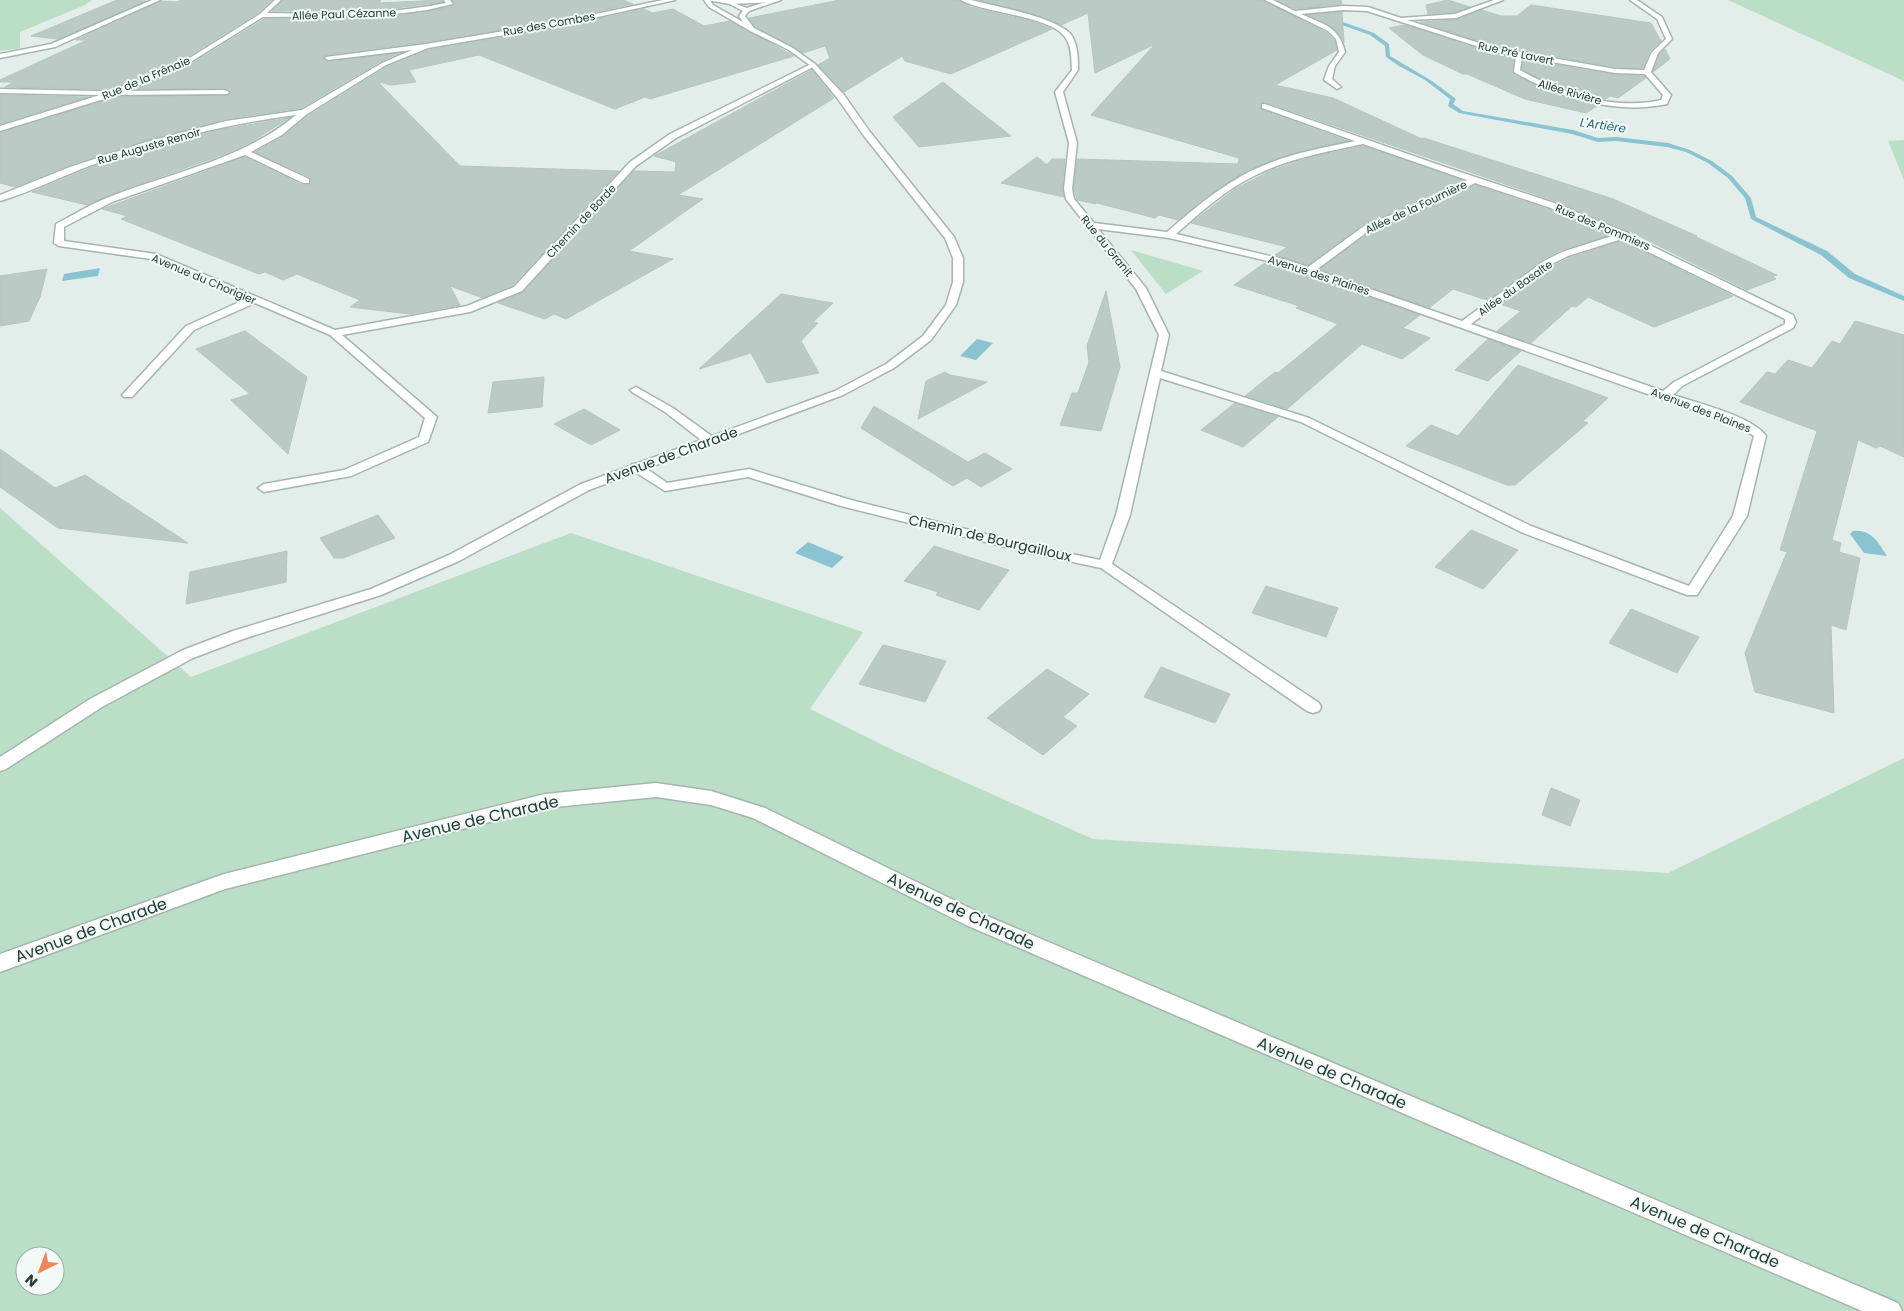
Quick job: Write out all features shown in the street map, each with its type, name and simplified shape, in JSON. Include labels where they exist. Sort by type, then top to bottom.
[{"type":"street","points":[[0,56],[53,46],[157,0]]},
{"type":"street","name":"Rue de la Frênaie","points":[[0,129],[114,93],[182,65],[262,15],[278,0]]},
{"type":"street","name":"Allée Paul Cézanne","points":[[262,15],[321,16],[399,12],[450,4],[447,0]]},
{"type":"street","name":"Rue des Combes","points":[[426,46],[557,24],[672,0]]},
{"type":"street","points":[[709,0],[777,0]]},
{"type":"street","name":"Avenue de Charade","points":[[0,765],[96,703],[188,654],[238,635],[376,592],[454,558],[585,487],[636,466],[838,393],[890,366],[927,338],[951,305],[958,282],[958,258],[949,237],[867,134],[841,97],[813,65],[791,49],[754,31],[711,6],[709,0]]},
{"type":"street","points":[[754,31],[742,16],[747,10],[777,0]]},
{"type":"street","name":"Rue du Granit","points":[[964,0],[1063,28],[1073,42],[1075,70],[1059,92],[1073,143],[1068,189],[1070,199],[1142,288],[1164,335],[1123,516],[1105,565]]},
{"type":"street","points":[[1268,0],[1325,26],[1339,38],[1342,52],[1332,66],[1328,80],[1337,87]]},
{"type":"street","points":[[1398,18],[1456,16],[1500,0]]},
{"type":"street","points":[[1633,0],[1660,18],[1670,38],[1656,52],[1647,72]]},
{"type":"street","points":[[729,1],[747,10]]},
{"type":"street","name":"Rue Pré Lavert","points":[[1297,12],[1368,9],[1466,43],[1519,56],[1615,71],[1647,72]]},
{"type":"street","points":[[328,58],[426,46]]},
{"type":"street","name":"Avenue du Chorigier","points":[[264,488],[347,473],[424,439],[431,417],[334,332],[252,300],[153,256],[59,243],[59,226],[109,200],[246,152],[279,133],[304,112],[384,64],[426,46]]},
{"type":"street","name":"Allée Rivière","points":[[1519,56],[1516,71],[1527,79],[1586,99],[1619,104],[1644,106],[1664,102],[1667,95],[1647,72]]},
{"type":"street","name":"Chemin de Borde","points":[[334,332],[470,309],[518,289],[632,164],[673,136],[813,65]]},
{"type":"street","points":[[0,92],[226,92]]},
{"type":"street","name":"Rue des Pommiers","points":[[1265,106],[1474,180],[1551,205],[1625,235],[1789,317],[1791,322],[1789,326],[1678,384],[1665,396]]},
{"type":"street","name":"Rue Auguste Renoir","points":[[0,198],[64,171],[180,136],[259,118],[304,112]]},
{"type":"street","points":[[1169,235],[1205,204],[1259,170],[1299,156],[1364,141]]},
{"type":"street","points":[[246,152],[306,180]]},
{"type":"street","name":"Allée de la Fournière","points":[[1310,271],[1367,228],[1435,200],[1474,180]]},
{"type":"street","name":"Avenue des Plaines","points":[[1091,225],[1169,235],[1261,256],[1310,271],[1742,423],[1756,431],[1760,436],[1740,516],[1692,592],[1526,529],[1305,420],[1155,373]]},
{"type":"street","name":"Allée du Basalte","points":[[1464,324],[1547,263],[1565,254],[1625,235]]},
{"type":"street","points":[[128,395],[190,328],[252,300]]},
{"type":"street","points":[[636,390],[669,410],[709,440]]},
{"type":"street","name":"Chemin de Bourgailloux","points":[[636,466],[665,487],[748,473],[846,503],[1025,548],[1105,565],[1313,707]]},
{"type":"street","name":"Avenue de Charade","points":[[0,963],[224,882],[545,801],[656,790],[711,798],[758,813],[973,919],[1890,1311]]},
{"type":"green space","points":[[0,0],[92,0],[85,5],[20,32],[20,48],[0,51]]},
{"type":"green space","points":[[1728,0],[1904,0],[1904,81]]},
{"type":"green space","points":[[1904,140],[1904,180],[1888,141]]},
{"type":"green space","points":[[1131,250],[1203,271],[1166,294]]},
{"type":"green space","points":[[0,508],[191,677],[571,533],[863,632],[810,709],[895,751],[1093,839],[1668,873],[1904,758],[1904,1311],[0,1311]]},
{"type":"water","points":[[100,268],[98,276],[62,281],[64,274]]},
{"type":"water","points":[[977,339],[993,343],[976,360],[960,356]]},
{"type":"water","points":[[1853,531],[1869,534],[1877,541],[1887,556],[1864,553],[1850,534]]},
{"type":"water","points":[[808,542],[844,557],[832,568],[795,553]]},
{"type":"building","points":[[117,0],[146,1],[58,39],[31,36]]},
{"type":"building","points":[[181,0],[272,0],[259,12],[179,62],[105,91],[103,89],[5,87],[14,82],[0,82],[0,80],[87,40],[76,40],[161,1],[177,2]]},
{"type":"building","points":[[283,0],[381,0],[379,3],[442,0],[443,2],[379,10],[272,11]]},
{"type":"building","points":[[452,0],[623,0],[633,4],[557,20],[426,42],[326,55],[323,58],[328,62],[399,53],[381,61],[301,108],[226,119],[146,140],[69,165],[15,187],[0,183],[0,133],[117,97],[230,95],[231,91],[225,88],[136,89],[185,68],[264,19],[380,18],[427,12],[453,6],[455,4]]},
{"type":"building","points":[[840,0],[959,0],[971,7],[1034,22],[1052,29],[951,74],[905,61],[902,56],[844,92],[818,65],[830,58],[825,46],[803,53],[755,27],[749,18]]},
{"type":"building","points":[[979,0],[1263,0],[1327,33],[1334,40],[1337,50],[1275,85],[1333,98],[1422,139],[1424,138],[1613,199],[1697,236],[1694,236],[1777,275],[1772,277],[1776,279],[1747,290],[1629,231],[1555,201],[1265,102],[1261,103],[1261,110],[1348,141],[1284,156],[1248,170],[1211,194],[1178,220],[1159,215],[1155,218],[1093,202],[1096,204],[1077,200],[1074,189],[1077,159],[1238,164],[1239,158],[1091,115],[1155,44],[1095,73],[1088,13],[1061,25],[1026,12]]},
{"type":"building","points":[[1277,0],[1341,0],[1342,4],[1295,9]]},
{"type":"building","points":[[1448,0],[1470,7],[1455,12],[1428,14],[1426,5]]},
{"type":"building","points":[[1531,5],[1651,23],[1661,41],[1650,51],[1643,68],[1615,67],[1495,46],[1420,22],[1456,20],[1482,10],[1501,16],[1517,16]]},
{"type":"building","points":[[644,9],[652,13],[673,9],[704,26],[730,21],[794,56],[650,99],[645,97],[615,109],[479,55],[409,70],[416,82],[391,85],[378,82],[460,166],[619,171],[513,285],[483,298],[450,286],[460,305],[410,314],[350,307],[360,300],[297,274],[283,280],[265,272],[259,274],[121,219],[128,216],[102,209],[245,157],[302,185],[309,185],[311,183],[310,177],[255,152],[283,137],[308,116],[387,67],[429,50],[557,28]]},
{"type":"building","points":[[1342,12],[1344,43],[1340,35],[1330,26],[1308,15]]},
{"type":"building","points":[[1405,25],[1491,53],[1514,57],[1513,74],[1549,91],[1597,106],[1586,113],[1525,99],[1463,74],[1423,55],[1389,28]]},
{"type":"building","points":[[1665,49],[1670,59],[1653,72],[1660,54]]},
{"type":"building","points":[[1524,59],[1615,75],[1644,76],[1646,78],[1618,98],[1610,96],[1606,99],[1571,91],[1536,77],[1522,69]]},
{"type":"building","points":[[812,70],[834,98],[678,195],[703,199],[629,251],[673,259],[566,319],[554,314],[545,319],[498,303],[523,292],[634,171],[675,172],[676,162],[654,156]]},
{"type":"building","points":[[943,82],[1011,136],[919,147],[893,117]]},
{"type":"building","points":[[0,95],[88,97],[0,124]]},
{"type":"building","points":[[289,118],[251,142],[228,153],[131,187],[87,205],[32,192],[93,167],[168,143],[219,130]]},
{"type":"building","points":[[1363,146],[1462,180],[1431,196],[1363,224],[1308,265],[1275,255],[1287,247],[1191,223],[1235,189],[1270,171],[1309,158]]},
{"type":"building","points":[[1037,157],[1047,165],[1052,159],[1065,159],[1062,189],[1064,197],[1001,183]]},
{"type":"building","points":[[1475,185],[1547,209],[1610,235],[1561,250],[1543,259],[1487,300],[1453,289],[1429,308],[1320,269],[1371,232],[1439,204]]},
{"type":"building","points":[[1622,241],[1733,296],[1654,327],[1588,297],[1576,307],[1572,306],[1531,343],[1497,331],[1521,311],[1500,304],[1551,267],[1569,258]]},
{"type":"building","points":[[1266,262],[1420,315],[1403,328],[1430,338],[1402,359],[1362,344],[1287,409],[1245,396],[1275,372],[1278,373],[1338,324],[1296,308],[1299,306],[1234,285]]},
{"type":"building","points":[[47,269],[40,297],[29,321],[0,326],[0,276]]},
{"type":"building","points":[[1106,291],[1120,367],[1101,431],[1060,425],[1072,393],[1078,393],[1089,362],[1087,346]]},
{"type":"building","points":[[781,294],[833,303],[813,322],[818,323],[801,341],[819,373],[767,383],[751,353],[699,369]]},
{"type":"building","points":[[1855,321],[1904,335],[1904,457],[1880,446],[1876,448],[1858,440],[1832,540],[1841,543],[1839,552],[1860,558],[1846,630],[1831,625],[1834,713],[1755,692],[1745,653],[1787,552],[1780,550],[1817,431],[1740,402],[1767,372],[1775,374],[1788,360],[1812,368],[1832,341],[1840,344]]},
{"type":"building","points":[[245,331],[307,377],[288,454],[231,400],[250,394],[196,349]]},
{"type":"building","points":[[1488,339],[1521,351],[1488,381],[1455,370]]},
{"type":"building","points":[[1518,365],[1608,398],[1583,421],[1588,423],[1515,485],[1507,485],[1406,446],[1431,425],[1458,436]]},
{"type":"building","points":[[945,372],[950,375],[987,382],[918,419],[926,381]]},
{"type":"building","points":[[544,377],[542,407],[488,413],[493,382]]},
{"type":"building","points":[[1235,403],[1278,417],[1243,447],[1201,430]]},
{"type":"building","points":[[874,406],[968,462],[985,453],[1012,469],[981,487],[967,478],[953,486],[861,428]]},
{"type":"building","points":[[584,409],[620,430],[591,445],[554,424]]},
{"type":"building","points":[[0,449],[55,488],[85,475],[188,543],[58,528],[0,487]]},
{"type":"building","points":[[378,515],[395,538],[343,558],[334,558],[320,538]]},
{"type":"building","points":[[1471,530],[1518,550],[1483,589],[1435,567]]},
{"type":"building","points":[[934,546],[1009,570],[979,610],[936,595],[938,592],[904,581]]},
{"type":"building","points":[[287,551],[286,582],[186,604],[190,572]]},
{"type":"building","points":[[1266,586],[1338,608],[1326,637],[1252,613]]},
{"type":"building","points":[[1631,609],[1699,637],[1677,673],[1609,643]]},
{"type":"building","points":[[883,645],[946,661],[925,702],[859,684]]},
{"type":"building","points":[[1161,667],[1230,694],[1215,723],[1144,697]]},
{"type":"building","points":[[1047,669],[1089,694],[1063,717],[1077,726],[1043,755],[987,718]]},
{"type":"building","points":[[1551,788],[1580,800],[1570,826],[1542,815]]},
{"type":"waterway","name":"L'Artière","points":[[1291,0],[1324,12],[1341,23],[1372,34],[1387,45],[1388,56],[1442,90],[1453,99],[1450,105],[1461,112],[1573,132],[1598,140],[1616,139],[1668,145],[1688,151],[1710,162],[1730,177],[1748,198],[1753,218],[1824,253],[1852,276],[1904,299]]}]
